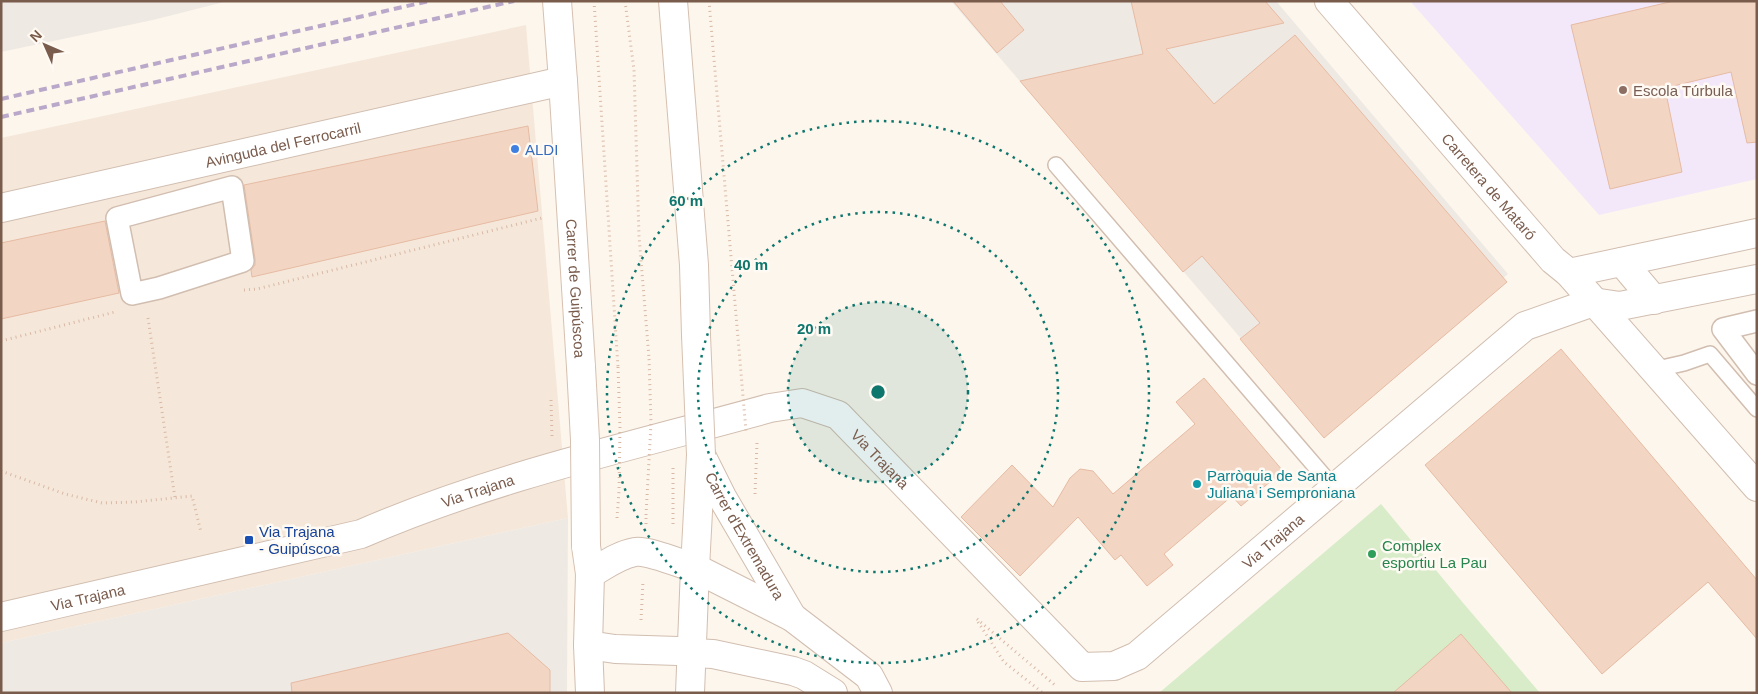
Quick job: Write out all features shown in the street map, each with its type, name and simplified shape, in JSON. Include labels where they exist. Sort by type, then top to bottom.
[{"type":"street","name":"Carrer de Guipúscoa","points":[[557,1],[585,440],[586,546],[590,574],[588,644],[590,693]]},
{"type":"street","name":"Carretera de Mataró","points":[[1329,1],[1554,260],[1569,273],[1757,487]]},
{"type":"street","points":[[674,13],[694,265],[701,455],[690,693]]},
{"type":"street","name":"Avinguda del Ferrocarril","points":[[1,208],[563,81]]},
{"type":"street","points":[[232,187],[243,261],[159,288],[132,294],[117,218],[232,187]]},
{"type":"street","points":[[1569,273],[1757,233]]},
{"type":"street","points":[[1622,262],[1654,300]]},
{"type":"street","points":[[1593,302],[1620,306],[1757,279]]},
{"type":"street","name":"Via Trajana","points":[[1,617],[361,534],[411,512],[536,472],[770,408],[802,403],[838,415],[1082,667],[1114,666],[1137,656],[1525,326],[1593,302]]},
{"type":"street","points":[[1757,321],[1723,329],[1757,374]]},
{"type":"street","name":"Carrer d'Extremadura","points":[[701,455],[722,497],[792,617]]},
{"type":"street","name":"Carrer d'Extremadura","points":[[590,574],[614,560],[636,552],[644,552],[695,568],[792,617],[869,676],[878,693]]},
{"type":"street","points":[[588,644],[615,649],[713,654],[833,693]]},
{"type":"lane","points":[[1056,165],[1334,488]]},
{"type":"lane","points":[[1653,370],[1710,354],[1757,408]]},
{"type":"path","points":[[594,1],[618,367],[620,491]]},
{"type":"path","points":[[625,1],[634,70],[638,236],[649,358],[651,424],[646,515]]},
{"type":"path","points":[[709,1],[746,431]]},
{"type":"path","points":[[238,291],[257,289],[545,217]]},
{"type":"path","points":[[1,341],[117,311]]},
{"type":"path","points":[[147,313],[175,498]]},
{"type":"path","points":[[551,391],[552,437]]},
{"type":"path","points":[[755,497],[758,441]]},
{"type":"path","points":[[1,471],[65,494],[102,503],[136,502],[192,496],[202,532]]},
{"type":"path","points":[[641,621],[643,574]]},
{"type":"path","points":[[1043,693],[1004,662],[976,619],[1057,687]]},
{"type":"shaded area","points":[[1,1],[228,1],[153,20],[1,52]]},
{"type":"shaded area","points":[[951,1],[1276,1],[1508,274],[1323,434]]},
{"type":"shaded area","name":"Escola Túrbula","points":[[1410,1],[1757,1],[1757,179],[1599,215]]},
{"type":"shaded area","points":[[526,25],[568,518],[1,643],[1,138]]},
{"type":"shaded area","points":[[568,518],[567,693],[1,693],[1,643]]},
{"type":"green space","name":"Complex esportiu La Pau","points":[[1381,504],[1540,693],[1159,693]]},
{"type":"building","points":[[953,1],[1000,1],[1024,30],[997,53]]},
{"type":"building","points":[[1131,1],[1265,1],[1284,23],[1166,49],[1214,104],[1295,35],[1507,282],[1324,438],[1240,339],[1260,323],[1202,256],[1183,272],[1020,81],[1143,54]]},
{"type":"building","points":[[1674,1],[1757,1],[1757,142],[1747,143],[1731,72],[1665,88],[1682,172],[1610,189],[1571,25]]},
{"type":"building","points":[[528,126],[538,211],[252,277],[251,270],[255,265],[255,259],[244,185]]},
{"type":"building","points":[[105,221],[119,293],[1,319],[1,243]]},
{"type":"building","points":[[1561,349],[1757,580],[1757,639],[1708,582],[1602,674],[1425,465]]},
{"type":"building","name":"Parròquia de Santa Juliana i Semproniana","points":[[1204,378],[1283,471],[1241,506],[1232,496],[1164,554],[1173,565],[1147,586],[1121,555],[1115,560],[1078,517],[1020,576],[961,517],[1012,465],[1053,507],[1070,478],[1080,469],[1093,471],[1113,494],[1195,424],[1176,402]]},
{"type":"building","points":[[508,633],[550,670],[550,693],[292,693],[291,683]]},
{"type":"building","points":[[1461,634],[1512,693],[1393,693]]},
{"type":"railway","points":[[1,99],[429,1]]},
{"type":"railway","points":[[1,117],[514,1]]},
{"type":"place","name":"Escola Túrbula","points":[[1623,90]]},
{"type":"place","name":"ALDI","points":[[515,149]]},
{"type":"place","name":"Parròquia de Santa Juliana i Semproniana","points":[[1197,484]]},
{"type":"place","name":"Via Trajana - Guipúscoa","points":[[249,540]]},
{"type":"place","name":"Complex esportiu La Pau","points":[[1372,554]]}]
